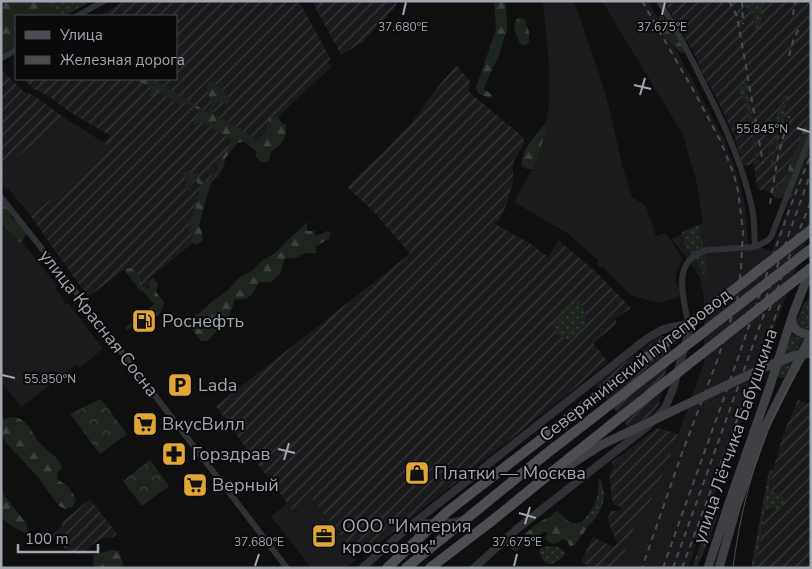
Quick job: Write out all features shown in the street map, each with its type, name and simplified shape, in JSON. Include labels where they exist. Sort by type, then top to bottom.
[{"type":"main road","points":[[387,568],[447,512],[811,230]]},
{"type":"main road","name":"Северянинский путепровод","points":[[406,568],[546,454],[811,249]]},
{"type":"main road","name":"Северянинский путепровод","points":[[433,566],[811,268]]},
{"type":"main road","name":"улица Лётчика Бабушкина","points":[[708,568],[793,314],[811,268]]},
{"type":"main road","points":[[800,298],[805,293],[811,293]]},
{"type":"main road","points":[[793,314],[792,325],[795,330],[811,335]]},
{"type":"main road","name":"улица Лётчика Бабушкина","points":[[719,568],[737,505],[766,427],[811,335]]},
{"type":"main road","points":[[552,472],[573,463],[601,445],[763,368],[786,359],[811,353]]},
{"type":"street","points":[[79,15],[104,1]]},
{"type":"street","points":[[660,1],[688,51],[734,148],[753,210],[754,247]]},
{"type":"street","points":[[1,58],[15,51]]},
{"type":"street","points":[[474,568],[518,528],[657,418],[665,408],[673,389],[688,334],[682,277],[684,269],[690,260],[702,251],[754,247],[771,237],[811,135]]},
{"type":"street","name":"улица Красная Сосна","points":[[1,198],[58,269],[286,568]]},
{"type":"street","points":[[362,568],[405,530],[645,340],[658,331],[688,320]]},
{"type":"street","points":[[405,530],[424,523],[456,523],[468,518]]},
{"type":"shaded area","points":[[125,1],[299,1],[331,60],[327,62],[331,67],[281,114],[263,147],[241,135],[224,155],[201,194],[196,228],[200,237],[149,279],[151,283],[141,292],[124,270],[88,297],[30,215],[79,179],[109,149],[104,143],[111,136],[70,112],[50,97],[32,88],[25,80],[178,80],[178,15],[101,15]]},
{"type":"shaded area","points":[[312,1],[397,1],[396,6],[363,42],[341,55]]},
{"type":"shaded area","points":[[543,1],[574,1],[599,73],[632,197],[646,206],[656,236],[666,233],[682,258],[676,273],[676,283],[681,293],[677,298],[658,303],[631,295],[603,267],[599,267],[596,263],[598,260],[567,233],[514,202],[538,158],[549,106],[549,66]]},
{"type":"shaded area","points":[[602,1],[648,1],[724,139],[738,176],[745,205],[748,243],[772,251],[799,174],[811,150],[811,232],[688,568],[618,568],[639,517],[643,517],[667,465],[704,363],[704,297],[699,275],[672,239],[703,223],[697,184],[683,135]]},
{"type":"shaded area","points":[[664,1],[811,1],[811,150],[799,174],[791,198],[757,189],[754,164],[743,166],[735,138],[716,97],[694,53]]},
{"type":"shaded area","points":[[456,65],[470,81],[469,92],[523,137],[524,143],[513,163],[513,182],[507,202],[502,216],[495,224],[531,244],[548,257],[559,241],[595,271],[631,308],[615,319],[617,323],[593,343],[608,362],[368,552],[364,548],[356,555],[312,499],[294,512],[216,406],[410,254],[373,211],[348,188],[353,180],[410,125]]},
{"type":"shaded area","points":[[1,69],[23,91],[34,96],[65,118],[1,170]]},
{"type":"shaded area","points":[[65,118],[104,143],[109,149],[79,179],[30,215],[8,188],[6,189],[1,183],[1,170]]},
{"type":"shaded area","points":[[1,216],[58,287],[55,289],[66,304],[69,304],[103,349],[79,368],[76,365],[21,407],[1,381]]},
{"type":"shaded area","points":[[658,337],[673,338],[659,404],[651,416],[627,427],[595,385]]},
{"type":"shaded area","points":[[798,400],[811,403],[811,568],[755,568],[773,470],[784,432]]},
{"type":"shaded area","points":[[657,428],[678,434],[667,465],[643,517],[639,517],[618,568],[588,568],[589,566],[581,562],[593,537],[614,547],[617,542],[607,520],[611,511],[620,511],[621,507],[613,504],[609,474],[613,470],[612,462]]},
{"type":"shaded area","points":[[90,499],[117,534],[113,537],[100,539],[79,555],[64,548],[52,535],[63,526],[61,523]]},
{"type":"shaded area","points":[[312,499],[358,558],[345,568],[311,568],[271,516],[288,503],[295,512]]},
{"type":"green space","points":[[1,1],[42,1],[56,15],[15,15],[15,47],[1,54]]},
{"type":"green space","points":[[42,1],[88,1],[87,4],[67,15],[56,15]]},
{"type":"green space","points":[[494,1],[505,1],[507,32],[485,85],[484,89],[492,96],[490,98],[479,94],[476,88],[496,29]]},
{"type":"green space","points":[[745,1],[765,1],[762,19],[757,29],[755,28],[753,13],[743,4]]},
{"type":"green space","points":[[659,16],[663,16],[669,24],[684,50],[683,54],[663,33],[660,27]]},
{"type":"green space","points":[[519,17],[525,20],[529,32],[529,42],[525,46],[520,43],[514,27]]},
{"type":"green space","points":[[135,80],[150,80],[158,83],[207,112],[212,104],[207,87],[209,81],[213,82],[230,99],[227,103],[217,102],[213,114],[231,123],[254,139],[258,140],[263,135],[270,117],[277,116],[286,125],[286,134],[283,141],[271,152],[267,162],[260,162],[256,156],[256,151],[244,142],[237,143],[225,159],[224,166],[212,182],[208,192],[199,226],[203,240],[197,244],[191,242],[193,237],[189,231],[189,223],[196,207],[200,188],[196,180],[191,184],[190,191],[184,189],[187,180],[179,172],[195,173],[202,182],[209,181],[217,170],[218,163],[230,145],[231,139],[213,129],[210,125],[201,123],[194,125],[195,119],[199,115],[197,109],[186,103],[178,104],[157,91],[154,96],[149,96],[150,87]]},
{"type":"green space","points":[[745,81],[748,85],[747,95],[751,106],[757,163],[755,163],[753,136],[746,104],[739,94],[739,86]]},
{"type":"green space","points":[[789,96],[772,165],[773,169],[771,163],[779,120],[776,125],[768,163],[770,145],[783,97]]},
{"type":"green space","points":[[811,115],[811,129],[784,197],[779,199],[774,197],[772,192],[774,187],[780,187],[788,173],[790,161]]},
{"type":"green space","points":[[544,125],[546,130],[537,160],[533,169],[527,169],[522,166],[523,155]]},
{"type":"green space","points":[[1,201],[11,212],[11,218],[17,221],[26,232],[23,241],[19,242],[4,225],[1,219]]},
{"type":"green space","points":[[307,222],[307,231],[314,231],[316,236],[327,231],[331,232],[329,239],[316,246],[316,253],[306,253],[296,258],[285,258],[280,274],[271,282],[259,282],[252,294],[247,298],[234,299],[231,312],[225,322],[208,341],[201,341],[188,324],[190,318],[227,291],[240,277],[252,271],[263,260],[275,253]]},
{"type":"green space","points":[[698,225],[705,253],[707,281],[695,258],[684,244],[682,232]]},
{"type":"green space","points":[[131,268],[142,284],[149,289],[149,282],[153,277],[158,285],[156,292],[164,302],[158,315],[155,317],[144,316],[126,330],[126,327],[154,304],[126,272],[126,269]]},
{"type":"green space","points":[[577,298],[583,308],[586,323],[585,327],[570,340],[567,340],[560,335],[552,324]]},
{"type":"green space","points":[[811,299],[811,327],[805,329],[799,327],[797,321],[804,303]]},
{"type":"green space","points":[[792,334],[803,338],[785,376],[781,378],[778,376],[778,373]]},
{"type":"green space","points":[[101,399],[127,434],[100,454],[70,414]]},
{"type":"green space","points":[[1,414],[4,419],[14,417],[23,421],[41,445],[58,460],[62,468],[57,473],[58,480],[67,486],[73,494],[76,501],[72,507],[65,509],[59,506],[39,478],[7,444],[1,434]]},
{"type":"green space","points":[[150,460],[169,486],[142,506],[123,481]]},
{"type":"green space","points":[[773,470],[769,488],[773,492],[785,497],[781,509],[766,507],[755,568],[751,568],[769,471]]},
{"type":"green space","points":[[599,479],[601,479],[604,491],[603,504],[596,517],[587,527],[582,522],[595,502]]},
{"type":"green space","points":[[1,491],[26,523],[29,535],[10,525],[1,517]]},
{"type":"green space","points":[[557,511],[570,522],[582,522],[587,527],[575,545],[570,546],[567,541],[562,539],[558,543],[548,542],[545,538],[548,533],[543,532],[535,546],[526,542],[517,551],[512,550],[509,546],[511,541],[515,538],[520,538],[538,523]]},
{"type":"green space","points":[[715,512],[717,517],[702,557],[696,568],[692,568],[710,515]]},
{"type":"green space","points":[[547,546],[560,548],[565,554],[557,562],[547,563],[539,550]]},
{"type":"green space","points":[[112,550],[119,551],[123,568],[94,568],[93,555]]},
{"type":"tram line","points":[[733,568],[739,528],[761,449],[780,404],[811,348]]},
{"type":"railway","points":[[642,1],[721,142],[738,191],[743,231],[737,301],[642,568]]},
{"type":"railway","points":[[729,1],[737,16],[763,163]]},
{"type":"railway","points":[[742,1],[743,24]]},
{"type":"railway","points":[[793,15],[795,1]]},
{"type":"railway","points":[[789,56],[800,26]]},
{"type":"railway","points":[[770,204],[778,156],[789,116]]},
{"type":"railway","points":[[663,568],[780,237],[811,155]]},
{"type":"railway","points":[[762,309],[810,175]]},
{"type":"railway","points":[[769,311],[811,201]]},
{"type":"railway","points":[[802,240],[811,222]]},
{"type":"railway","points":[[673,568],[768,303]]},
{"type":"railway","points":[[682,568],[780,304]]},
{"type":"place","name":"Роснефть","points":[[144,321]]},
{"type":"place","name":"Lada","points":[[180,385]]},
{"type":"place","name":"ВкусВилл","points":[[145,424]]},
{"type":"place","name":"Горздрав","points":[[174,454]]},
{"type":"place","name":"Платки — Москва","points":[[417,473]]},
{"type":"place","name":"Верный","points":[[195,485]]},
{"type":"place","name":"ООО \"Империя кроссовок\"","points":[[324,536]]}]
